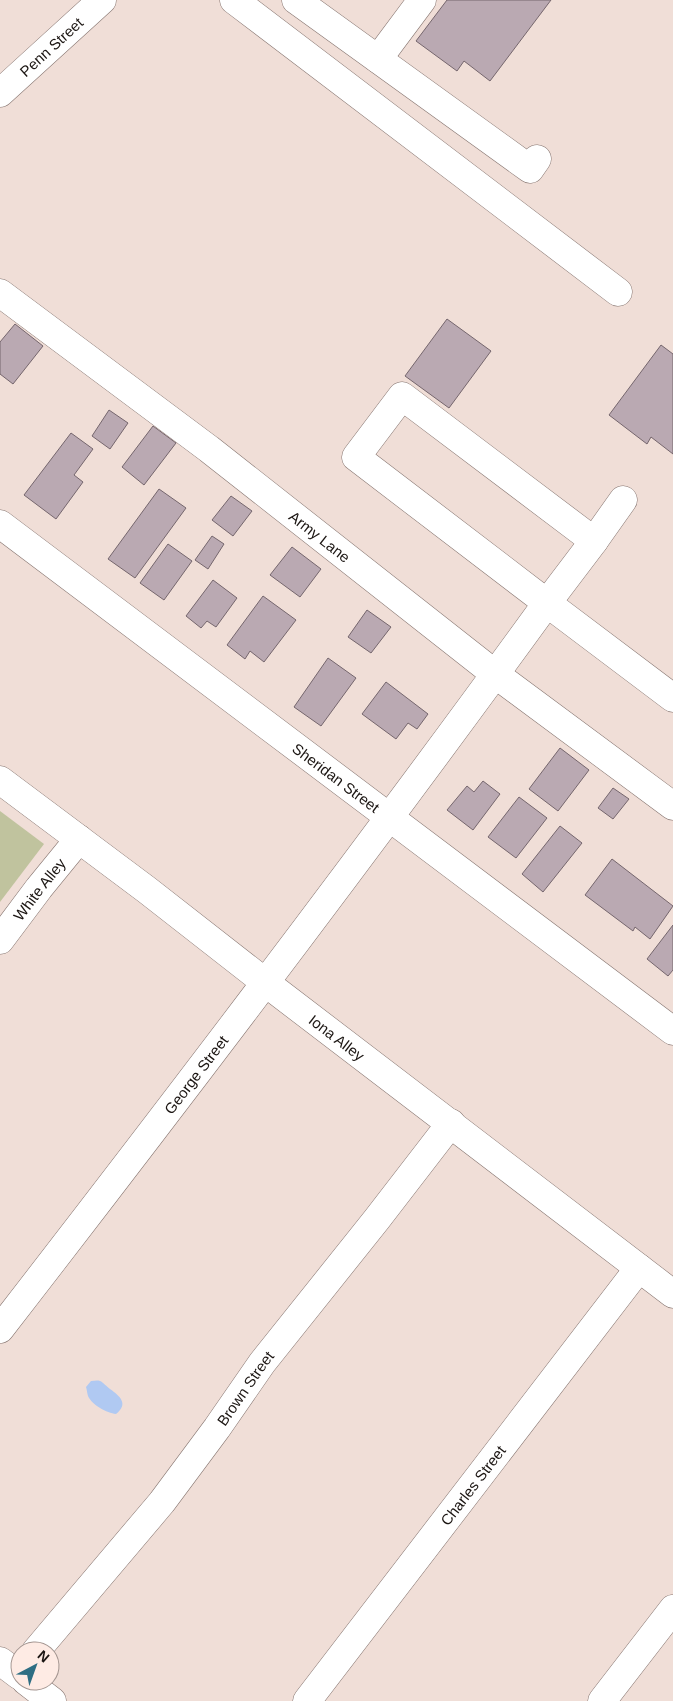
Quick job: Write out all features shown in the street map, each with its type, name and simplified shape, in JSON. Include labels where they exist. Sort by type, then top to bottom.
[{"type":"street","name":"Penn Street","points":[[0,94],[102,0]]},
{"type":"street","points":[[234,0],[618,292]]},
{"type":"street","points":[[296,0],[530,169],[538,159]]},
{"type":"street","points":[[378,59],[422,0]]},
{"type":"street","name":"Army Lane","points":[[0,293],[209,449],[495,674],[673,806]]},
{"type":"street","points":[[594,541],[402,396],[356,457],[673,698]]},
{"type":"street","points":[[389,818],[623,500]]},
{"type":"street","name":"Sheridan Street","points":[[0,524],[673,1031]]},
{"type":"street","name":"Iona Alley","points":[[0,780],[147,890],[673,1294]]},
{"type":"street","name":"George Street","points":[[0,1329],[266,983],[389,818]]},
{"type":"street","name":"White Alley","points":[[0,940],[79,839]]},
{"type":"street","name":"Brown Street","points":[[44,1641],[162,1502],[262,1363],[451,1123]]},
{"type":"street","name":"Charles Street","points":[[307,1701],[639,1268]]},
{"type":"street","points":[[602,1701],[673,1610]]},
{"type":"street","points":[[40,1691],[52,1701]]},
{"type":"green space","points":[[0,811],[44,844],[0,902]]},
{"type":"water","points":[[91,1381],[101,1382],[120,1397],[122,1407],[116,1414],[100,1408],[90,1399],[86,1387]]},
{"type":"building","points":[[447,0],[551,0],[490,81],[464,61],[457,71],[416,41]]},
{"type":"building","points":[[447,319],[491,351],[449,408],[405,376]]},
{"type":"building","points":[[15,324],[43,346],[13,384],[0,374],[0,342]]},
{"type":"building","points":[[661,345],[673,354],[673,454],[651,437],[647,444],[609,415]]},
{"type":"building","points":[[109,410],[128,423],[110,449],[92,436]]},
{"type":"building","points":[[153,426],[176,443],[144,485],[122,467]]},
{"type":"building","points":[[71,433],[93,449],[74,475],[83,482],[56,519],[24,495]]},
{"type":"building","points":[[159,489],[186,508],[135,578],[108,559]]},
{"type":"building","points":[[231,496],[252,511],[233,536],[212,520]]},
{"type":"building","points":[[212,536],[224,544],[208,569],[195,560]]},
{"type":"building","points":[[168,544],[192,561],[164,600],[140,583]]},
{"type":"building","points":[[292,547],[321,569],[300,597],[270,575]]},
{"type":"building","points":[[213,580],[237,598],[216,627],[207,621],[201,628],[186,616]]},
{"type":"building","points":[[263,596],[296,620],[264,662],[250,651],[245,659],[227,645]]},
{"type":"building","points":[[367,610],[391,627],[371,653],[348,637]]},
{"type":"building","points":[[328,658],[356,678],[321,726],[294,707]]},
{"type":"building","points":[[386,682],[428,714],[417,729],[408,723],[396,739],[362,714]]},
{"type":"building","points":[[560,748],[589,770],[558,811],[529,789]]},
{"type":"building","points":[[483,781],[500,794],[473,830],[447,810],[467,786],[474,792]]},
{"type":"building","points":[[613,788],[629,799],[613,819],[598,808]]},
{"type":"building","points":[[519,797],[547,818],[516,858],[488,837]]},
{"type":"building","points":[[560,826],[582,843],[543,892],[522,874]]},
{"type":"building","points":[[612,859],[673,906],[650,939],[635,927],[633,931],[585,895]]},
{"type":"building","points":[[673,925],[673,970],[668,976],[647,959]]}]
